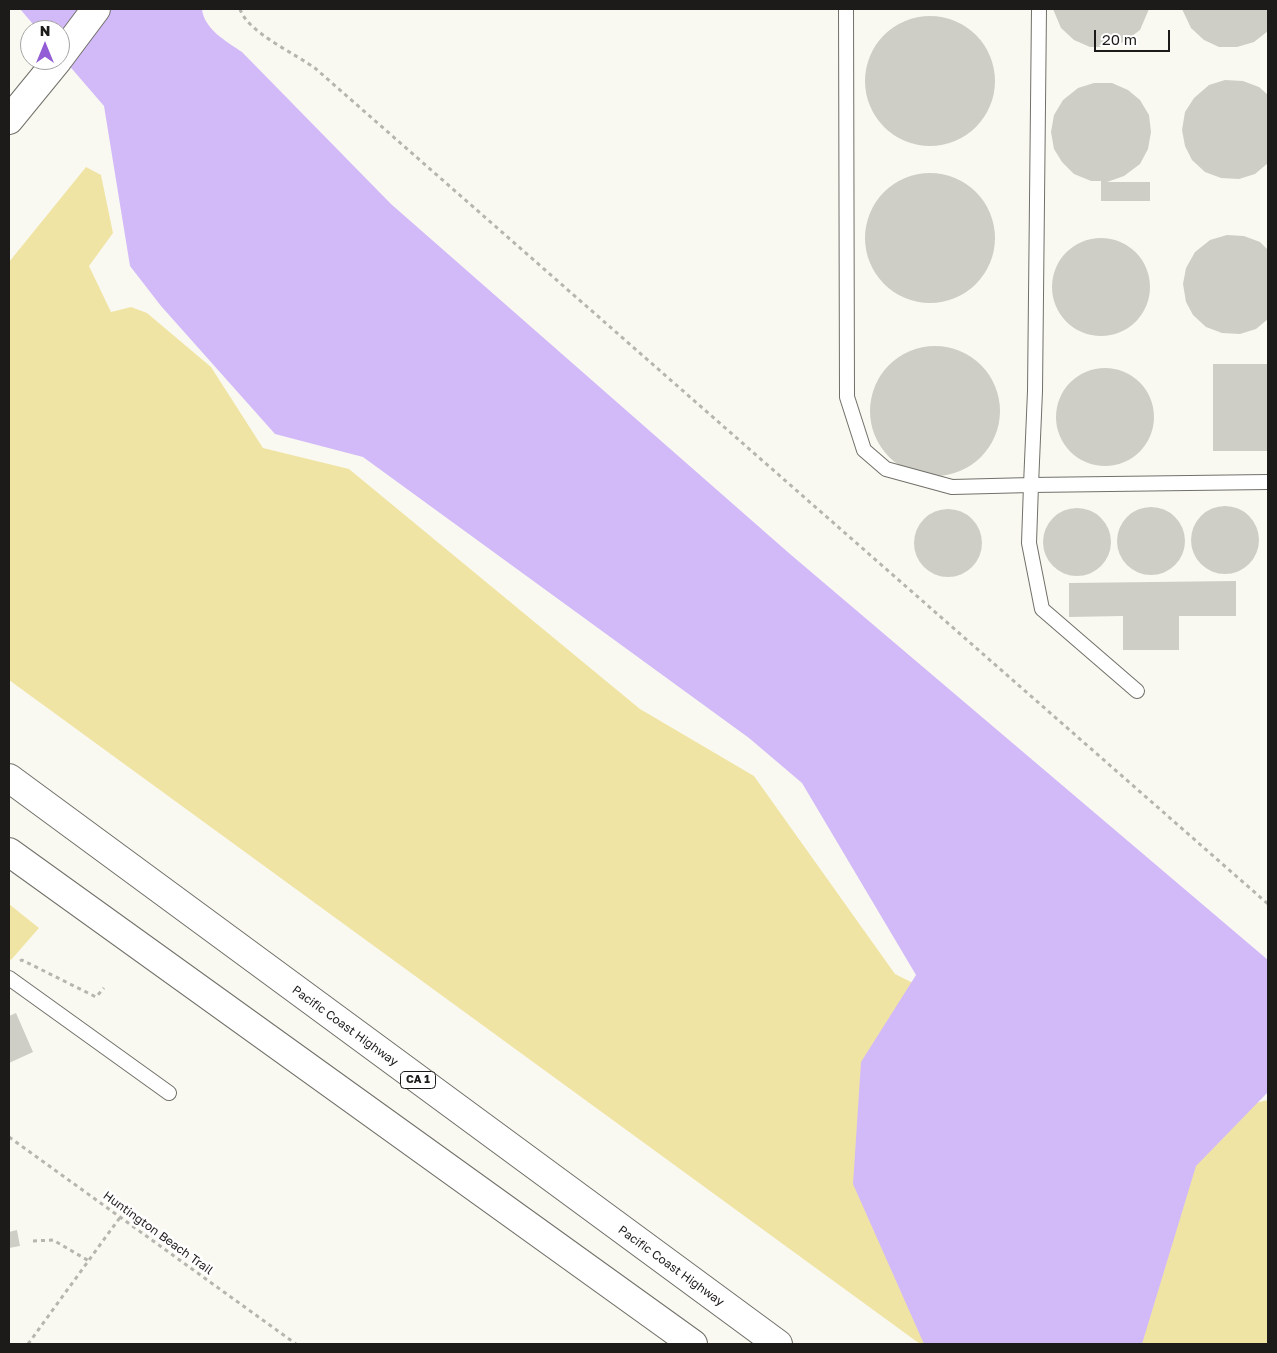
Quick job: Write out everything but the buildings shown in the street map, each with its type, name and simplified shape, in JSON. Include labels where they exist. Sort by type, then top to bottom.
[{"type":"main road","points":[[70,43],[96,9]]},
{"type":"main road","points":[[9,120],[50,70]]},
{"type":"main road","name":"Pacific Coast Highway","points":[[9,778],[778,1344]]},
{"type":"main road","points":[[9,852],[693,1344]]},
{"type":"lane","points":[[846,9],[847,397],[864,450],[886,469],[952,487],[1268,482]]},
{"type":"lane","points":[[1038,9],[1034,391],[1029,544],[1042,609],[1137,691]]},
{"type":"lane","points":[[9,978],[169,1094]]},
{"type":"path","points":[[240,9],[244,19],[253,28],[316,69],[1268,904]]},
{"type":"path","points":[[16,962],[22,960],[96,997],[104,988]]},
{"type":"path","name":"Huntington Beach Trail","points":[[9,1136],[296,1344]]},
{"type":"path","points":[[28,1344],[121,1216]]},
{"type":"path","points":[[33,1241],[53,1240],[89,1261]]},
{"type":"shaded area","points":[[20,9],[202,9],[211,28],[242,52],[391,204],[790,554],[1268,960],[1268,1092],[1196,1166],[1142,1344],[924,1344],[853,1184],[861,1062],[916,975],[802,783],[749,738],[363,457],[275,434],[161,306],[130,266],[104,106],[70,67],[70,20],[29,20]]},
{"type":"shaded area","points":[[86,167],[101,175],[113,233],[89,266],[111,312],[131,307],[147,313],[211,367],[263,448],[349,469],[640,709],[754,776],[895,974],[1184,1119],[1268,1100],[1268,1344],[920,1344],[9,680],[9,262]]},
{"type":"shaded area","points":[[9,904],[39,928],[11,960],[9,958]]}]
